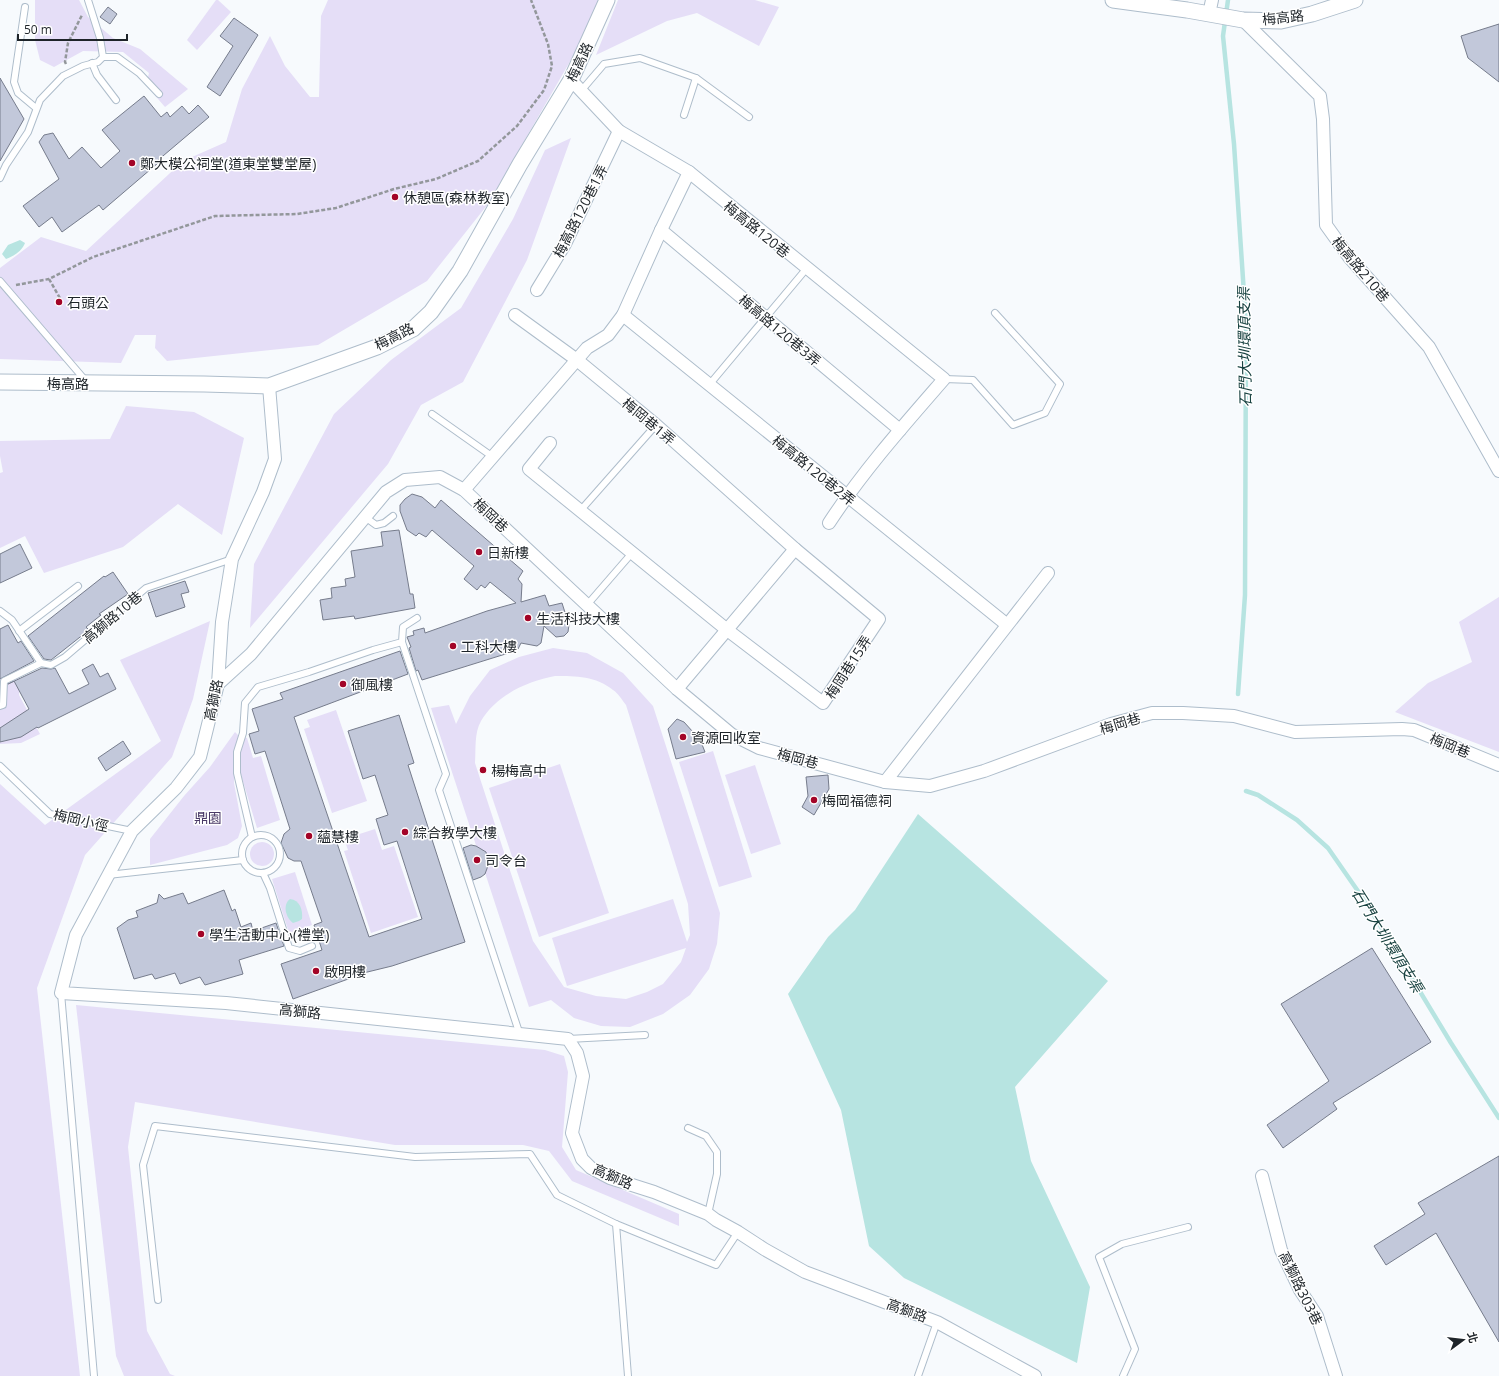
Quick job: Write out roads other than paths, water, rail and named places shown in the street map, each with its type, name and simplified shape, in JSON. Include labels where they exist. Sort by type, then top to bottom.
[{"type":"street","name":"梅高路","points":[[0,382],[269,386],[377,347],[413,329],[431,312],[460,271],[520,164],[576,85],[607,0]]},
{"type":"street","points":[[1113,0],[1213,10]]},
{"type":"street","name":"梅高路","points":[[1213,10],[1239,19],[1281,20],[1312,14],[1355,0]]},
{"type":"street","name":"梅高路210巷","points":[[1239,19],[1320,96],[1323,119],[1326,225],[1349,257],[1429,347],[1499,471]]},
{"type":"street","name":"梅高路120巷","points":[[576,85],[619,131],[689,172],[944,379]]},
{"type":"street","name":"梅高路120巷1弄","points":[[537,290],[565,244],[619,131]]},
{"type":"street","points":[[464,490],[587,348],[608,335],[623,315],[689,172]]},
{"type":"street","name":"梅高路120巷3弄","points":[[661,230],[900,430]]},
{"type":"street","name":"梅岡巷1弄","points":[[515,315],[577,360],[656,425],[720,482]]},
{"type":"street","name":"梅高路120巷2弄","points":[[623,315],[1006,624]]},
{"type":"street","points":[[829,523],[846,496],[944,379]]},
{"type":"street","name":"高獅路","points":[[269,386],[275,459],[263,492],[232,559],[222,622],[218,684],[200,757],[176,788],[132,831],[76,934],[61,993],[226,1003],[568,1039],[577,1054],[583,1076],[572,1133],[582,1159],[591,1168],[610,1178],[654,1192],[708,1214],[764,1249],[805,1272],[937,1322],[1035,1376]]},
{"type":"street","name":"梅岡巷15弄","points":[[550,443],[529,469],[726,630],[823,703],[879,619],[795,550],[720,482]]},
{"type":"street","name":"梅岡巷","points":[[218,684],[251,654],[386,492],[406,480],[440,477],[464,490],[677,689],[731,734],[759,748],[885,782],[930,786],[984,771],[1111,724],[1152,713],[1175,713],[1234,716],[1295,732],[1402,729],[1414,730],[1499,764]]},
{"type":"street","points":[[677,689],[795,550]]},
{"type":"street","points":[[885,782],[1006,624],[1048,573]]},
{"type":"street","name":"高獅路303巷","points":[[1262,1176],[1282,1250],[1300,1290],[1317,1316],[1336,1376]]},
{"type":"lane","points":[[88,0],[100,38],[103,57]]},
{"type":"lane","points":[[26,7],[14,82],[18,93],[36,108]]},
{"type":"lane","points":[[0,178],[28,132],[40,100],[63,76],[70,72],[98,62],[103,57],[117,57],[139,73],[159,94]]},
{"type":"lane","points":[[576,85],[604,64],[640,58],[696,78],[749,117]]},
{"type":"lane","points":[[92,63],[96,75],[116,100]]},
{"type":"lane","points":[[684,116],[696,78]]},
{"type":"lane","points":[[709,385],[807,268]]},
{"type":"lane","points":[[0,281],[88,383]]},
{"type":"lane","points":[[944,379],[973,380],[1013,425],[1045,412],[1060,384],[995,313]]},
{"type":"lane","points":[[432,414],[493,457]]},
{"type":"lane","points":[[580,510],[656,425]]},
{"type":"lane","points":[[365,517],[376,525],[384,523],[393,516]]},
{"type":"lane","points":[[587,605],[632,553]]},
{"type":"lane","name":"高獅路10巷","points":[[0,706],[3,705],[4,681],[41,663],[51,665],[65,657],[146,588],[232,559]]},
{"type":"lane","points":[[19,631],[78,586]]},
{"type":"lane","points":[[0,611],[12,620],[41,663]]},
{"type":"lane","points":[[417,618],[403,627],[402,642],[446,774],[439,790],[520,1035]]},
{"type":"lane","points":[[252,837],[237,773],[237,752],[242,732],[245,703],[258,687],[402,642]]},
{"type":"lane","name":"梅岡小徑","points":[[0,766],[50,814],[132,831]]},
{"type":"lane","points":[[258,835],[270,837],[278,846],[280,851],[280,857],[274,868],[263,873],[253,871],[243,860],[243,849],[245,844],[252,837],[258,835]]},
{"type":"lane","points":[[108,876],[243,860]]},
{"type":"lane","points":[[263,873],[270,888],[289,948],[300,951],[312,946]]},
{"type":"lane","points":[[61,993],[94,1376]]},
{"type":"lane","points":[[568,1039],[645,1035]]},
{"type":"lane","points":[[158,1300],[143,1165],[154,1126],[415,1157],[530,1154],[557,1195],[616,1224],[716,1265],[738,1232]]},
{"type":"lane","points":[[688,1128],[706,1136],[717,1152],[717,1174],[708,1214]]},
{"type":"lane","points":[[616,1224],[628,1376]]},
{"type":"lane","points":[[1123,1376],[1135,1349],[1099,1257],[1122,1244],[1188,1227]]},
{"type":"lane","points":[[918,1376],[937,1322]]},
{"type":"water","points":[[20,240],[25,243],[20,251],[6,259],[2,254],[8,245]]},
{"type":"water","points":[[918,814],[1108,981],[1015,1087],[1031,1161],[1090,1287],[1077,1363],[904,1278],[869,1246],[841,1110],[788,994],[828,937],[855,910]]},
{"type":"water","points":[[290,899],[298,903],[302,912],[302,919],[293,923],[288,918],[286,911],[286,905]]},
{"type":"waterway","name":"石門大圳環頂支渠","points":[[1228,0],[1223,36],[1234,144],[1246,324],[1245,595],[1238,694]]},
{"type":"waterway","name":"石門大圳環頂支渠","points":[[1246,791],[1258,795],[1297,820],[1328,848],[1369,907],[1451,1043],[1499,1118]]},
{"type":"place","name":"鄭大模公祠堂(道東堂雙堂屋)","points":[[132,163]]},
{"type":"place","name":"休憩區(森林教室)","points":[[395,197]]},
{"type":"place","name":"石頭公","points":[[59,302]]},
{"type":"place","name":"日新樓","points":[[479,552]]},
{"type":"place","name":"生活科技大樓","points":[[528,618]]},
{"type":"place","name":"工科大樓","points":[[453,646]]},
{"type":"place","name":"御風樓","points":[[343,684]]},
{"type":"place","name":"資源回收室","points":[[683,737]]},
{"type":"place","name":"楊梅高中","points":[[483,770]]},
{"type":"place","name":"梅岡福德祠","points":[[814,800]]},
{"type":"place","name":"綜合教學大樓","points":[[405,832]]},
{"type":"place","name":"蘊慧樓","points":[[309,836]]},
{"type":"place","name":"司令台","points":[[477,860]]},
{"type":"place","name":"學生活動中心(禮堂)","points":[[201,934]]},
{"type":"place","name":"啟明樓","points":[[316,971]]},
{"type":"park label","name":"鼎園","points":[[208,817]]}]
